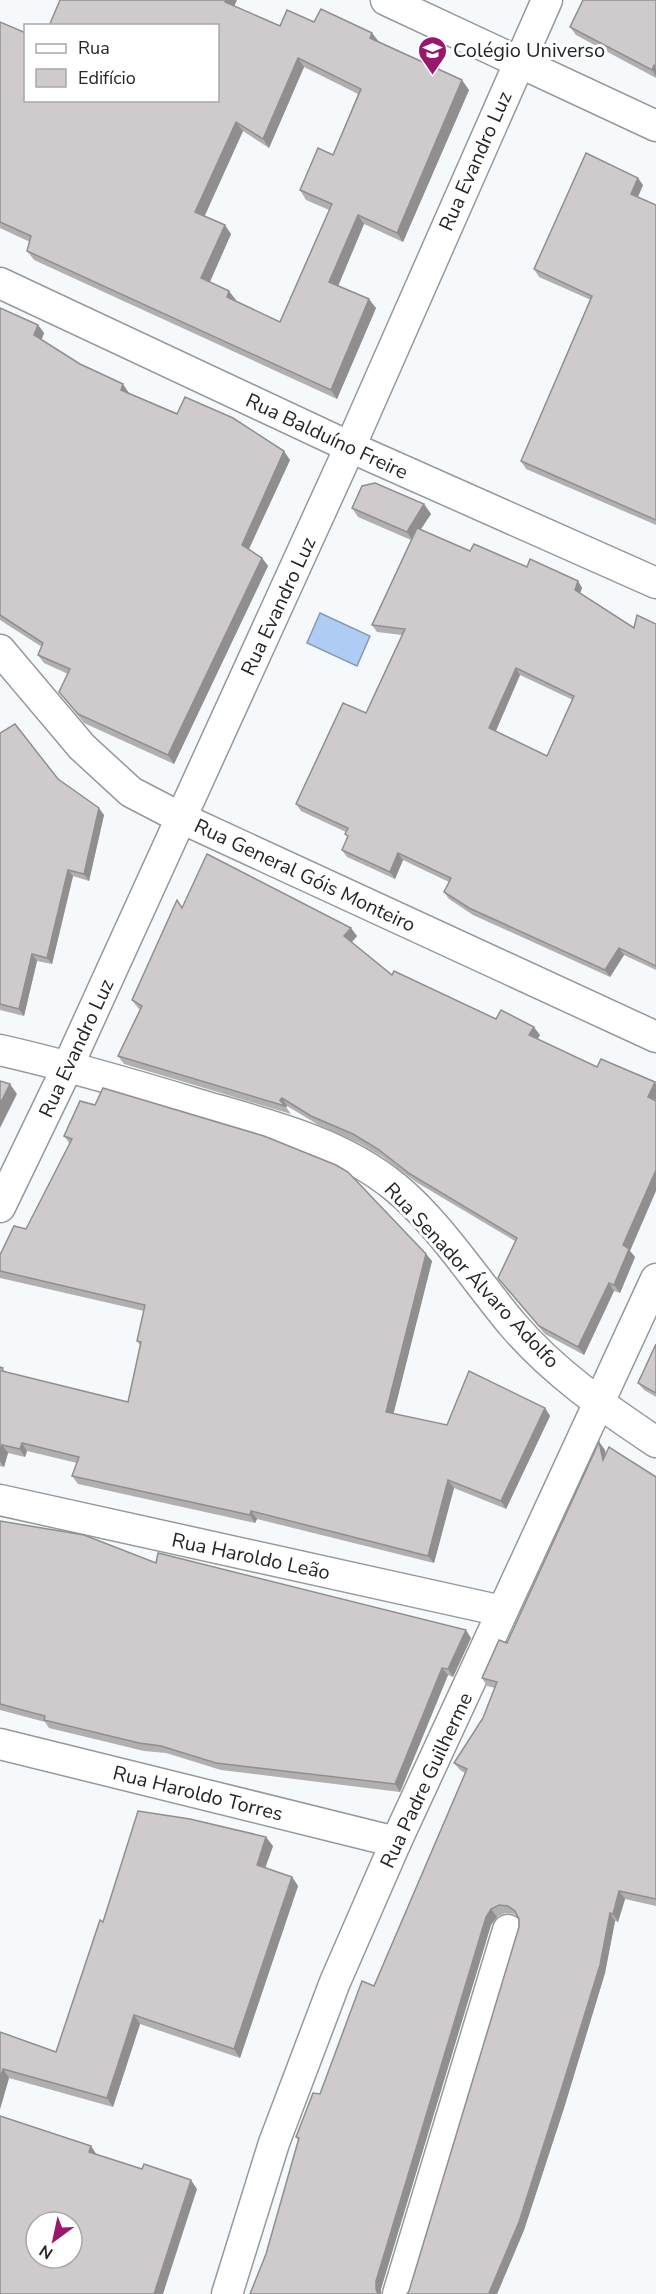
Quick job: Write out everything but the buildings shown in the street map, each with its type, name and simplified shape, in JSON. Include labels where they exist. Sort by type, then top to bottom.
[{"type":"street","points":[[386,0],[656,126]]},
{"type":"street","name":"Rua Evandro Luz","points":[[0,1207],[68,1066],[350,447],[547,0]]},
{"type":"street","name":"Rua Balduíno Freire","points":[[0,283],[350,447],[656,583]]},
{"type":"street","name":"Rua General Góis Monteiro","points":[[0,650],[82,747],[131,792],[181,818],[656,1037]]},
{"type":"street","name":"Rua Senador Álvaro Adolfo","points":[[0,1050],[68,1066],[291,1132],[358,1161],[397,1188],[452,1247],[514,1326],[598,1403],[656,1442]]},
{"type":"street","name":"Rua Padre Guilherme","points":[[227,2294],[279,2132],[335,1982],[396,1842],[656,1279]]},
{"type":"street","name":"Rua Haroldo Leão","points":[[0,1500],[502,1611]]},
{"type":"street","name":"Rua Haroldo Torres","points":[[0,1744],[396,1842]]},
{"type":"street","points":[[398,2294],[508,1930]]},
{"type":"water","points":[[320,613],[370,636],[357,666],[307,643]]},
{"type":"place","name":"Colégio Universo","points":[[432,76]]}]
